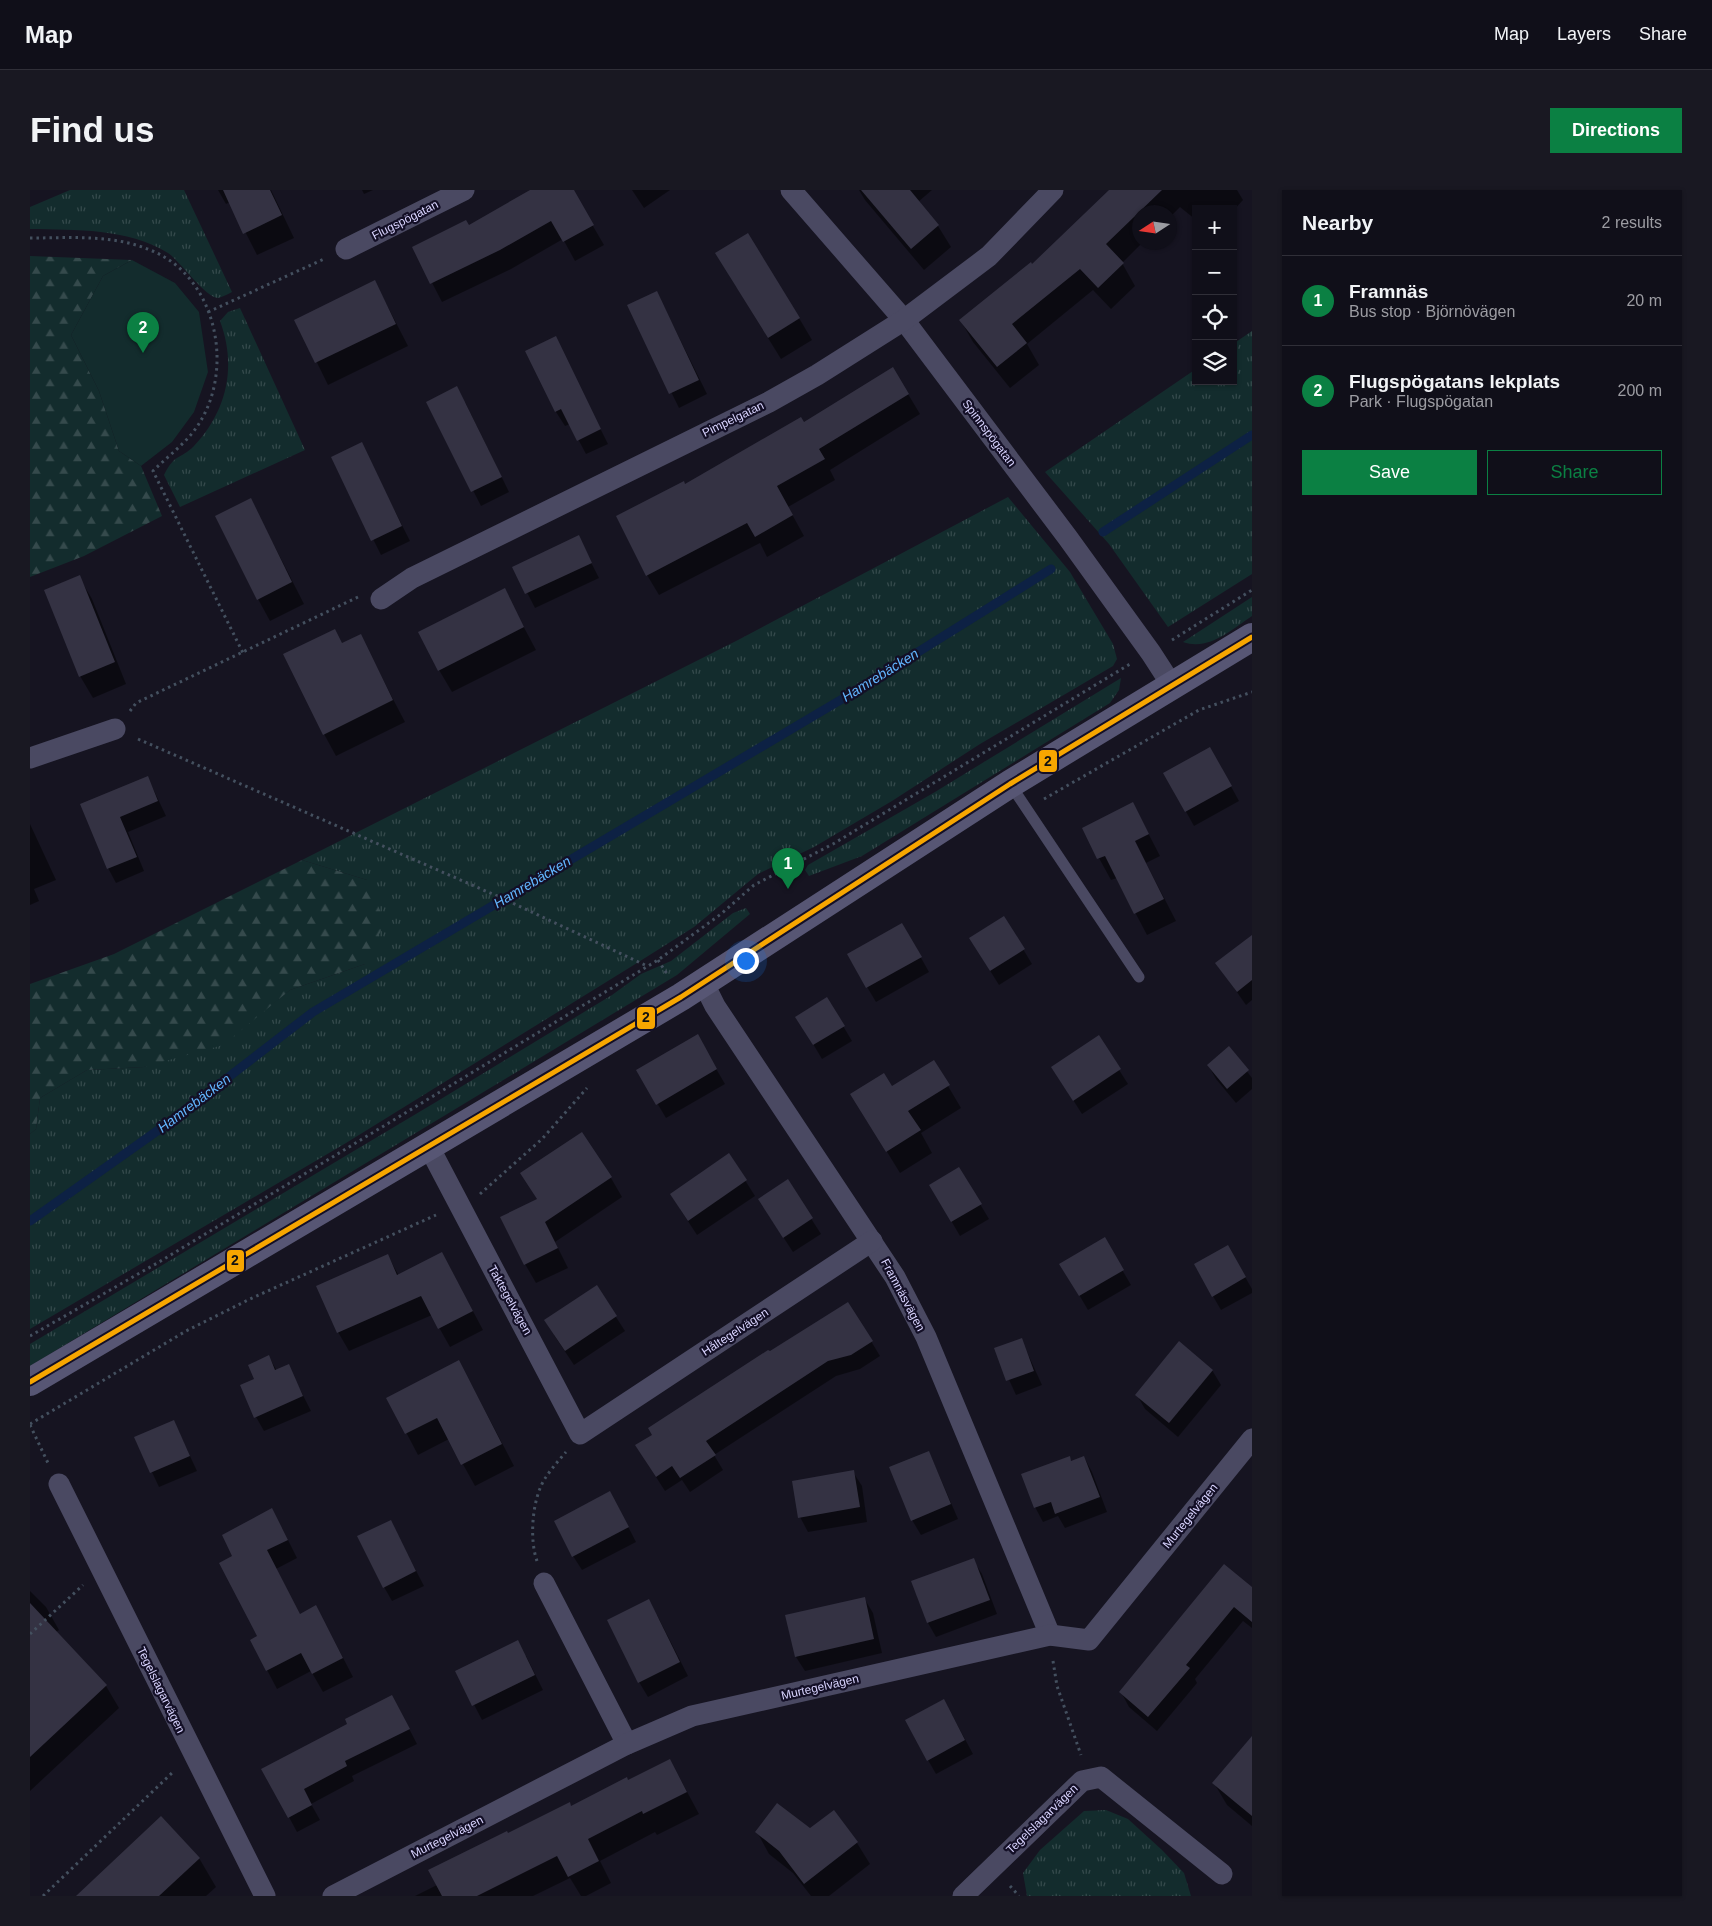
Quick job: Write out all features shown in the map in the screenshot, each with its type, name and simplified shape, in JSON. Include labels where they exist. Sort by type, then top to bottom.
[{"type":"main road","points":[[30,1382],[429,1147],[703,982],[1010,784],[1173,687],[1252,637]]},
{"type":"street","name":"Flugspögatan","points":[[346,249],[464,190]]},
{"type":"street","name":"Spinnspögatan","points":[[791,190],[904,320],[1151,653],[1173,687]]},
{"type":"street","name":"Pimpelgatan","points":[[381,599],[412,578],[769,402],[817,375],[904,320],[989,256],[1053,190]]},
{"type":"street","points":[[30,758],[115,729]]},
{"type":"street","name":"Framnäsvägen","points":[[703,982],[715,1006],[895,1277],[926,1337],[1050,1635]]},
{"type":"street","name":"Taktegelvägen","points":[[429,1147],[458,1205],[524,1324],[580,1434]]},
{"type":"street","name":"Håltegelvägen","points":[[580,1434],[872,1241]]},
{"type":"street","name":"Murtegelvägen","points":[[333,1896],[627,1744],[692,1716],[1050,1635],[1089,1640],[1252,1439]]},
{"type":"street","name":"Tegelslagarvägen","points":[[59,1484],[192,1754],[265,1896]]},
{"type":"street","points":[[544,1583],[627,1744]]},
{"type":"street","name":"Tegelslagarvägen","points":[[963,1896],[1082,1781],[1101,1777],[1222,1874]]},
{"type":"lane","points":[[1010,784],[1139,977]]},
{"type":"path","points":[[30,238],[102,238],[149,249],[165,256],[185,273],[196,286],[214,327],[218,360],[215,383],[209,404],[189,437],[153,471],[242,653]]},
{"type":"path","points":[[208,312],[346,249]]},
{"type":"path","points":[[30,1336],[201,1237],[647,966],[721,914],[754,885],[833,844],[1116,672],[1151,653],[1252,590]]},
{"type":"path","points":[[381,599],[355,597],[136,703],[115,729],[504,899],[647,966]]},
{"type":"path","points":[[1028,810],[1199,710],[1252,692]]},
{"type":"path","points":[[59,1484],[30,1424],[186,1331],[250,1299],[486,1191],[542,1139],[585,1088],[593,1084]]},
{"type":"path","points":[[544,1583],[533,1551],[533,1512],[545,1478],[580,1434]]},
{"type":"path","points":[[30,1634],[101,1568]]},
{"type":"path","points":[[1050,1635],[1056,1686],[1081,1754],[1082,1781]]},
{"type":"path","points":[[42,1896],[192,1754]]},
{"type":"green space","points":[[70,190],[184,190],[232,292],[218,298],[213,296],[200,286],[168,253],[136,239],[83,230],[30,229],[30,207]]},
{"type":"green space","points":[[30,256],[132,260],[103,276],[71,335],[99,391],[119,451],[141,466],[162,516],[84,556],[30,577]]},
{"type":"green space","points":[[132,260],[175,283],[199,312],[208,372],[194,412],[172,442],[141,466],[119,451],[99,391],[71,335],[103,276]]},
{"type":"green space","points":[[240,308],[305,450],[180,507],[164,475],[171,463],[194,446],[214,418],[221,403],[226,387],[228,355],[220,321],[228,312]]},
{"type":"green space","points":[[1252,331],[1252,574],[1168,627],[1109,544],[1045,472],[1192,372],[1192,385],[1237,385],[1237,341]]},
{"type":"green space","points":[[1008,497],[1070,572],[1113,644],[1117,659],[1113,666],[980,744],[892,801],[814,847],[758,874],[694,927],[637,963],[346,1143],[30,1329],[30,1134],[36,1129],[40,1098],[87,1070],[144,1067],[257,1016],[290,990],[365,964],[367,880],[302,860],[738,640]]},
{"type":"green space","points":[[1252,597],[1252,616],[1228,633],[1202,644],[1183,642]]},
{"type":"green space","points":[[1121,678],[1119,690],[1110,703],[862,856],[809,876],[805,870],[808,865],[935,792]]},
{"type":"green space","points":[[302,860],[367,880],[385,922],[365,964],[290,990],[223,1045],[144,1067],[87,1070],[40,1098],[36,1129],[30,1134],[30,984],[114,954]]},
{"type":"green space","points":[[746,908],[750,914],[677,975],[30,1366],[30,1344],[436,1102],[612,995],[641,974],[671,961],[733,913]]},
{"type":"green space","points":[[1106,1810],[1128,1819],[1162,1850],[1184,1873],[1191,1896],[1027,1896],[1023,1873],[1040,1850],[1084,1811]]},
{"type":"building","points":[[223,190],[270,190],[282,215],[243,234]]},
{"type":"building","points":[[530,190],[574,190],[594,225],[563,242],[551,221],[500,250],[430,284],[412,247],[466,220],[469,225]]},
{"type":"building","points":[[861,190],[910,190],[939,225],[911,249]]},
{"type":"building","points":[[1109,190],[1162,190],[1146,205],[1132,205],[1132,219],[1106,244],[1124,263],[1098,288],[1080,269],[1012,324],[1027,343],[997,367],[959,320],[1031,262],[1032,264]]},
{"type":"building","points":[[748,233],[800,318],[768,338],[715,253]]},
{"type":"building","points":[[375,280],[396,324],[315,363],[294,320]]},
{"type":"building","points":[[657,291],[699,380],[669,394],[627,305]]},
{"type":"building","points":[[556,336],[601,429],[577,441],[561,409],[555,412],[525,351]]},
{"type":"building","points":[[893,367],[909,394],[819,449],[825,459],[777,486],[793,515],[755,537],[747,523],[646,576],[616,516],[684,481],[685,484],[801,417],[804,422]]},
{"type":"building","points":[[457,386],[502,477],[471,492],[426,402]]},
{"type":"building","points":[[362,442],[402,526],[371,541],[331,457]]},
{"type":"building","points":[[251,498],[292,582],[257,600],[215,516]]},
{"type":"building","points":[[579,535],[592,563],[525,594],[512,567]]},
{"type":"building","points":[[80,575],[115,662],[79,677],[44,590]]},
{"type":"building","points":[[505,588],[524,627],[438,671],[418,632]]},
{"type":"building","points":[[335,629],[342,643],[361,634],[393,700],[323,735],[283,654]]},
{"type":"building","points":[[1210,747],[1232,786],[1185,812],[1163,773]]},
{"type":"building","points":[[148,776],[158,801],[120,817],[137,857],[107,869],[80,804]]},
{"type":"building","points":[[1133,802],[1149,834],[1135,841],[1164,899],[1134,914],[1105,856],[1097,859],[1082,828]]},
{"type":"building","points":[[1004,916],[1025,949],[990,971],[969,938]]},
{"type":"building","points":[[902,923],[922,957],[866,988],[847,954]]},
{"type":"building","points":[[1252,935],[1252,980],[1237,992],[1215,963]]},
{"type":"building","points":[[827,997],[845,1026],[813,1045],[795,1017]]},
{"type":"building","points":[[698,1034],[717,1069],[656,1105],[636,1070]]},
{"type":"building","points":[[1099,1035],[1121,1069],[1073,1101],[1051,1067]]},
{"type":"building","points":[[1229,1046],[1249,1070],[1227,1089],[1207,1065]]},
{"type":"building","points":[[934,1060],[950,1085],[908,1111],[921,1130],[886,1152],[850,1094],[884,1073],[892,1086]]},
{"type":"building","points":[[582,1132],[612,1177],[545,1222],[558,1248],[524,1265],[500,1217],[537,1199],[520,1173]]},
{"type":"building","points":[[729,1153],[747,1180],[688,1221],[670,1194]]},
{"type":"building","points":[[959,1167],[982,1204],[951,1222],[929,1185]]},
{"type":"building","points":[[788,1179],[813,1218],[783,1238],[758,1199]]},
{"type":"building","points":[[1105,1237],[1124,1270],[1079,1296],[1059,1264]]},
{"type":"building","points":[[1228,1245],[1246,1277],[1212,1297],[1194,1264]]},
{"type":"building","points":[[442,1252],[473,1311],[438,1329],[421,1296],[337,1333],[316,1286],[388,1254],[397,1275]]},
{"type":"building","points":[[597,1285],[617,1316],[565,1351],[544,1320]]},
{"type":"building","points":[[848,1302],[873,1341],[851,1355],[828,1361],[706,1441],[716,1455],[680,1478],[672,1466],[656,1477],[635,1445],[652,1435],[648,1428],[768,1350],[770,1351]]},
{"type":"building","points":[[1022,1338],[1034,1371],[1006,1381],[994,1348]]},
{"type":"building","points":[[1179,1341],[1213,1370],[1169,1423],[1135,1395]]},
{"type":"building","points":[[269,1355],[275,1370],[289,1364],[303,1396],[254,1418],[240,1385],[254,1379],[248,1365]]},
{"type":"building","points":[[459,1360],[502,1444],[461,1465],[437,1418],[405,1434],[386,1398]]},
{"type":"building","points":[[174,1420],[190,1456],[150,1473],[134,1437]]},
{"type":"building","points":[[929,1451],[951,1504],[911,1521],[889,1467]]},
{"type":"building","points":[[1070,1456],[1071,1461],[1084,1456],[1100,1497],[1055,1514],[1051,1502],[1034,1508],[1021,1474]]},
{"type":"building","points":[[854,1470],[860,1507],[798,1518],[792,1481]]},
{"type":"building","points":[[610,1491],[629,1527],[572,1557],[554,1521]]},
{"type":"building","points":[[272,1508],[288,1540],[267,1550],[300,1614],[316,1605],[343,1658],[312,1674],[301,1653],[266,1671],[250,1640],[257,1636],[219,1563],[232,1556],[222,1535]]},
{"type":"building","points":[[391,1520],[416,1571],[383,1588],[357,1536]]},
{"type":"building","points":[[974,1558],[990,1600],[927,1623],[911,1581]]},
{"type":"building","points":[[1224,1564],[1252,1587],[1252,1622],[1234,1607],[1186,1665],[1190,1668],[1148,1717],[1119,1692]]},
{"type":"building","points":[[865,1597],[874,1639],[795,1657],[785,1615]]},
{"type":"building","points":[[649,1599],[680,1662],[638,1683],[607,1620]]},
{"type":"building","points":[[30,1603],[107,1685],[30,1757]]},
{"type":"building","points":[[518,1640],[535,1675],[472,1706],[455,1671]]},
{"type":"building","points":[[392,1695],[410,1729],[345,1761],[347,1766],[304,1789],[312,1805],[288,1818],[261,1769],[347,1724],[345,1719]]},
{"type":"building","points":[[944,1699],[965,1740],[927,1761],[905,1720]]},
{"type":"building","points":[[1252,1736],[1252,1816],[1212,1783]]},
{"type":"building","points":[[670,1759],[687,1792],[643,1814],[642,1811],[588,1839],[599,1861],[568,1877],[557,1856],[477,1896],[442,1896],[428,1870],[570,1802],[571,1806],[627,1777],[628,1780]]},
{"type":"building","points":[[777,1803],[810,1828],[834,1810],[858,1842],[804,1884],[779,1851],[755,1832]]},
{"type":"building","points":[[161,1816],[200,1858],[159,1896],[76,1896]]},
{"type":"waterway","name":"Hamrebäcken","points":[[1103,532],[1252,435]]},
{"type":"waterway","name":"Hamrebäcken","points":[[30,1221],[174,1119],[313,1012],[854,692],[1051,569]]},
{"type":"transit line","name":"2","points":[[30,1382],[681,997],[1010,784],[1252,637]]},
{"type":"place","name":"Flugspögatans lekplats","points":[[143,353]]},
{"type":"place","name":"Framnäs","points":[[788,889]]}]
